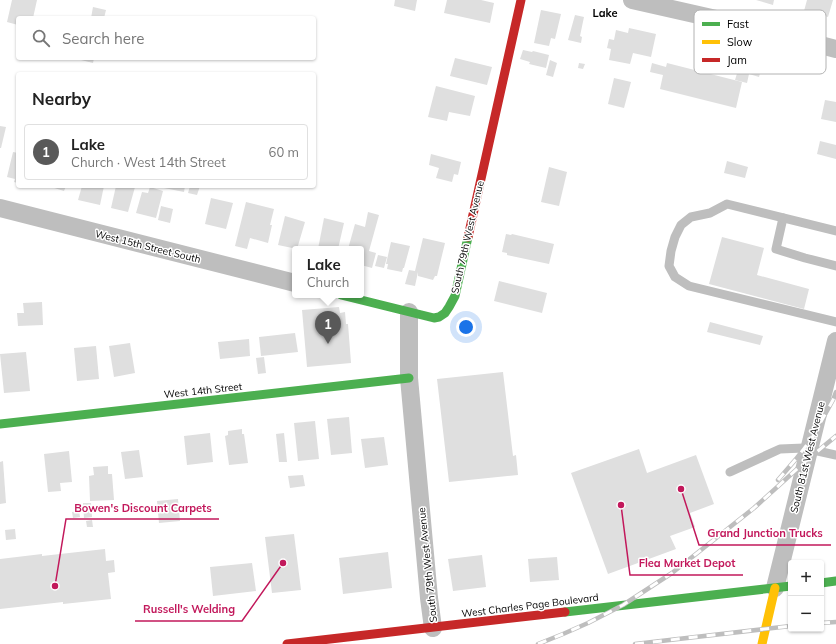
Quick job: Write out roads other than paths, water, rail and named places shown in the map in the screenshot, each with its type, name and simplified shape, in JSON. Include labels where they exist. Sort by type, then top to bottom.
[{"type":"street","name":"South 79th West Avenue","points":[[433,628],[409,378],[409,312],[434,318],[442,316],[455,296],[520,0]]},
{"type":"street","points":[[634,0],[694,14]]},
{"type":"street","points":[[826,46],[836,49]]},
{"type":"street","name":"West 15th Street South","points":[[0,208],[292,282]]},
{"type":"street","points":[[353,298],[409,312]]},
{"type":"street","name":"South 81st West Avenue","points":[[762,644],[783,587],[809,449],[836,341]]},
{"type":"street","name":"West 14th Street","points":[[0,424],[409,378]]},
{"type":"street","points":[[824,582],[836,581]]},
{"type":"street","name":"West Charles Page Boulevard","points":[[287,644],[783,587]]},
{"type":"lane","points":[[836,231],[727,204],[710,213],[692,217],[681,225],[675,237],[669,266],[675,277],[689,286],[836,322]]},
{"type":"lane","points":[[783,218],[776,249],[836,266]]},
{"type":"lane","points":[[730,472],[780,449],[804,448],[836,455]]},
{"type":"railway","points":[[778,480],[812,438],[836,392]]},
{"type":"railway","points":[[538,644],[588,623],[623,605],[672,573],[754,508],[836,436]]},
{"type":"railway","points":[[824,623],[836,622]]},
{"type":"railway","points":[[635,644],[788,626]]},
{"type":"place","name":"Lake","points":[[328,344]]},
{"type":"place","name":"Grand Junction Trucks","points":[[681,489]]},
{"type":"place","name":"Flea Market Depot","points":[[621,505]]},
{"type":"place","name":"Russell's Welding","points":[[283,563]]},
{"type":"place","name":"Bowen's Discount Carpets","points":[[55,586]]},
{"type":"district","name":"Lake","points":[[605,13]]}]
